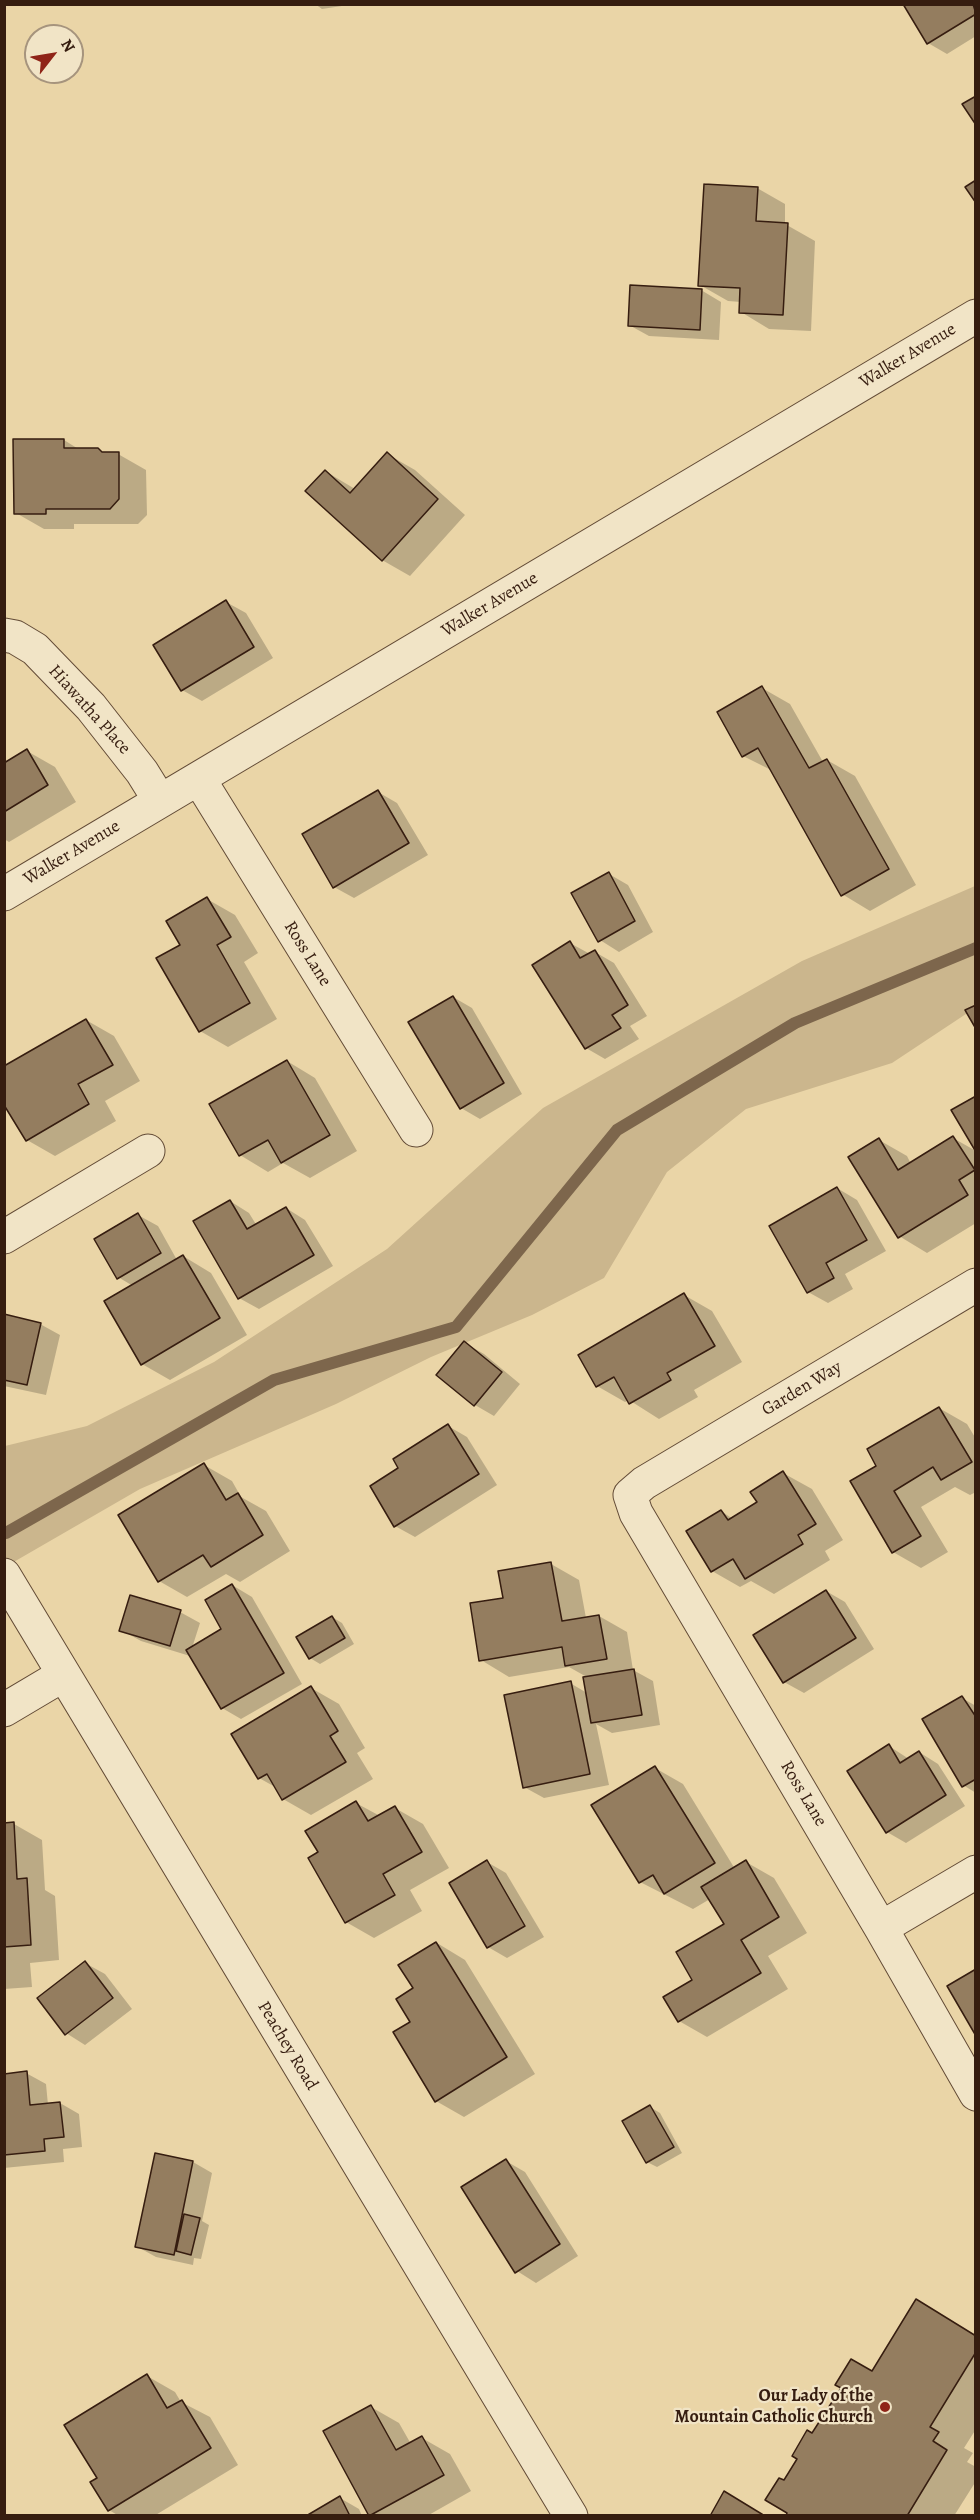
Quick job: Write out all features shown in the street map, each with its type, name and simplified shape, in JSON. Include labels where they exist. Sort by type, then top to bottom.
[{"type":"street","name":"Walker Avenue","points":[[4,894],[975,316]]},
{"type":"street","name":"Hiawatha Place","points":[[4,635],[15,637],[35,650],[91,708],[130,755],[160,801]]},
{"type":"street","name":"Ross Lane","points":[[199,778],[416,1130]]},
{"type":"street","points":[[4,1237],[148,1151]]},
{"type":"street","name":"Garden Way","points":[[630,1495],[644,1483],[975,1285]]},
{"type":"street","name":"Ross Lane","points":[[630,1495],[636,1513],[881,1928],[975,2094]]},
{"type":"street","name":"Peachey Road","points":[[4,1575],[571,2516]]},
{"type":"street","points":[[4,1710],[63,1675]]},
{"type":"street","points":[[881,1928],[975,1872]]},
{"type":"shaded area","points":[[975,886],[975,1008],[892,1063],[746,1109],[667,1172],[604,1278],[532,1315],[431,1357],[336,1404],[140,1489],[5,1567],[5,1446],[87,1426],[214,1362],[387,1249],[543,1108],[802,961]]},
{"type":"building","points":[[903,4],[973,4],[976,14],[927,44]]},
{"type":"building","points":[[976,96],[976,125],[962,104]]},
{"type":"building","points":[[976,180],[976,203],[965,187]]},
{"type":"building","points":[[704,184],[758,187],[756,221],[788,223],[783,315],[739,313],[740,288],[698,286]]},
{"type":"building","points":[[630,285],[702,289],[700,330],[628,326]]},
{"type":"building","points":[[13,439],[64,439],[64,448],[98,448],[102,452],[119,452],[119,499],[110,509],[46,509],[46,514],[14,514]]},
{"type":"building","points":[[387,452],[438,499],[382,561],[305,491],[325,470],[350,493]]},
{"type":"building","points":[[226,600],[254,647],[181,691],[153,645]]},
{"type":"building","points":[[762,686],[809,768],[827,759],[889,869],[841,896],[758,748],[742,757],[717,712]]},
{"type":"building","points":[[27,749],[48,785],[4,812],[4,763]]},
{"type":"building","points":[[378,790],[409,843],[333,888],[302,834]]},
{"type":"building","points":[[609,872],[635,921],[598,942],[571,893]]},
{"type":"building","points":[[207,897],[231,937],[217,945],[250,1003],[199,1032],[156,958],[180,945],[166,921]]},
{"type":"building","points":[[570,941],[580,958],[595,950],[628,1005],[612,1015],[621,1028],[585,1049],[532,965]]},
{"type":"building","points":[[453,996],[504,1083],[460,1109],[408,1022]]},
{"type":"building","points":[[976,1005],[976,1029],[965,1010]]},
{"type":"building","points":[[86,1019],[113,1065],[78,1084],[89,1104],[26,1141],[4,1105],[4,1066]]},
{"type":"building","points":[[287,1060],[330,1135],[281,1163],[268,1140],[239,1156],[209,1104]]},
{"type":"building","points":[[976,1096],[976,1152],[951,1110]]},
{"type":"building","points":[[953,1136],[975,1170],[959,1180],[968,1195],[898,1238],[848,1157],[879,1138],[898,1170]]},
{"type":"building","points":[[837,1187],[867,1240],[826,1263],[834,1278],[807,1293],[769,1226]]},
{"type":"building","points":[[230,1200],[247,1229],[286,1207],[314,1255],[238,1299],[193,1221]]},
{"type":"building","points":[[138,1213],[161,1253],[117,1279],[94,1239]]},
{"type":"building","points":[[183,1255],[220,1318],[141,1365],[104,1301]]},
{"type":"building","points":[[684,1293],[715,1346],[667,1373],[671,1380],[629,1404],[614,1377],[596,1387],[578,1355]]},
{"type":"building","points":[[4,1314],[41,1323],[27,1385],[4,1380]]},
{"type":"building","points":[[464,1341],[502,1372],[474,1406],[436,1375]]},
{"type":"building","points":[[939,1407],[972,1462],[941,1480],[933,1467],[894,1491],[921,1536],[892,1553],[850,1481],[876,1466],[867,1449]]},
{"type":"building","points":[[448,1424],[479,1474],[394,1527],[370,1486],[398,1468],[393,1459]]},
{"type":"building","points":[[204,1463],[226,1500],[238,1493],[263,1535],[211,1567],[203,1555],[158,1582],[118,1515]]},
{"type":"building","points":[[783,1471],[816,1524],[798,1535],[803,1544],[745,1579],[733,1559],[711,1572],[686,1531],[721,1510],[728,1520],[757,1502],[750,1492]]},
{"type":"building","points":[[551,1562],[562,1621],[599,1615],[607,1659],[565,1666],[562,1647],[479,1661],[470,1603],[503,1598],[498,1571]]},
{"type":"building","points":[[232,1584],[284,1673],[221,1709],[186,1650],[221,1629],[205,1600]]},
{"type":"building","points":[[826,1590],[856,1638],[783,1683],[753,1635]]},
{"type":"building","points":[[130,1595],[181,1610],[170,1646],[119,1631]]},
{"type":"building","points":[[332,1616],[345,1638],[309,1659],[296,1637]]},
{"type":"building","points":[[634,1669],[642,1715],[591,1723],[583,1677]]},
{"type":"building","points":[[571,1681],[590,1774],[523,1788],[504,1695]]},
{"type":"building","points":[[311,1686],[338,1731],[330,1736],[346,1762],[282,1800],[267,1774],[258,1779],[231,1734]]},
{"type":"building","points":[[962,1696],[976,1717],[976,1779],[962,1787],[922,1719]]},
{"type":"building","points":[[889,1744],[900,1763],[919,1751],[946,1795],[886,1833],[847,1771]]},
{"type":"building","points":[[655,1766],[715,1863],[664,1894],[653,1875],[639,1883],[591,1805]]},
{"type":"building","points":[[356,1801],[368,1821],[395,1806],[422,1852],[383,1874],[395,1895],[345,1923],[308,1858],[318,1852],[305,1831]]},
{"type":"building","points":[[14,1822],[17,1879],[27,1878],[31,1945],[4,1947],[4,1823]]},
{"type":"building","points":[[487,1860],[525,1926],[487,1948],[449,1883]]},
{"type":"building","points":[[746,1860],[779,1917],[741,1940],[761,1973],[678,2022],[663,1997],[692,1980],[676,1952],[724,1924],[701,1887]]},
{"type":"building","points":[[436,1942],[507,2057],[435,2102],[393,2032],[410,2022],[396,1999],[413,1988],[398,1965]]},
{"type":"building","points":[[85,1961],[113,1998],[65,2035],[37,1998]]},
{"type":"building","points":[[976,1969],[976,2036],[947,1986]]},
{"type":"building","points":[[27,2071],[30,2105],[60,2102],[64,2137],[44,2139],[45,2151],[4,2155],[4,2074]]},
{"type":"building","points":[[650,2105],[674,2147],[646,2163],[622,2121]]},
{"type":"building","points":[[155,2153],[193,2161],[174,2255],[135,2247]]},
{"type":"building","points":[[506,2159],[560,2244],[515,2273],[461,2187]]},
{"type":"building","points":[[184,2214],[200,2218],[191,2255],[176,2251]]},
{"type":"building","name":"Our Lady of the Mountain Catholic Church","points":[[916,2299],[976,2336],[976,2352],[930,2427],[939,2432],[933,2441],[947,2450],[907,2516],[786,2516],[787,2513],[765,2500],[779,2478],[784,2480],[797,2459],[792,2456],[807,2430],[812,2433],[841,2388],[835,2385],[851,2359],[872,2371]]},
{"type":"building","points":[[147,2374],[167,2408],[182,2400],[211,2448],[108,2511],[90,2482],[97,2478],[64,2425]]},
{"type":"building","points":[[371,2405],[396,2450],[422,2436],[444,2475],[369,2516],[323,2431]]},
{"type":"building","points":[[724,2491],[765,2516],[710,2516]]},
{"type":"building","points":[[340,2496],[350,2516],[306,2516]]},
{"type":"waterway","points":[[6,1533],[274,1380],[456,1327],[617,1130],[795,1023],[976,948]]},
{"type":"place","name":"Our Lady of the Mountain Catholic Church","points":[[885,2407]]}]
